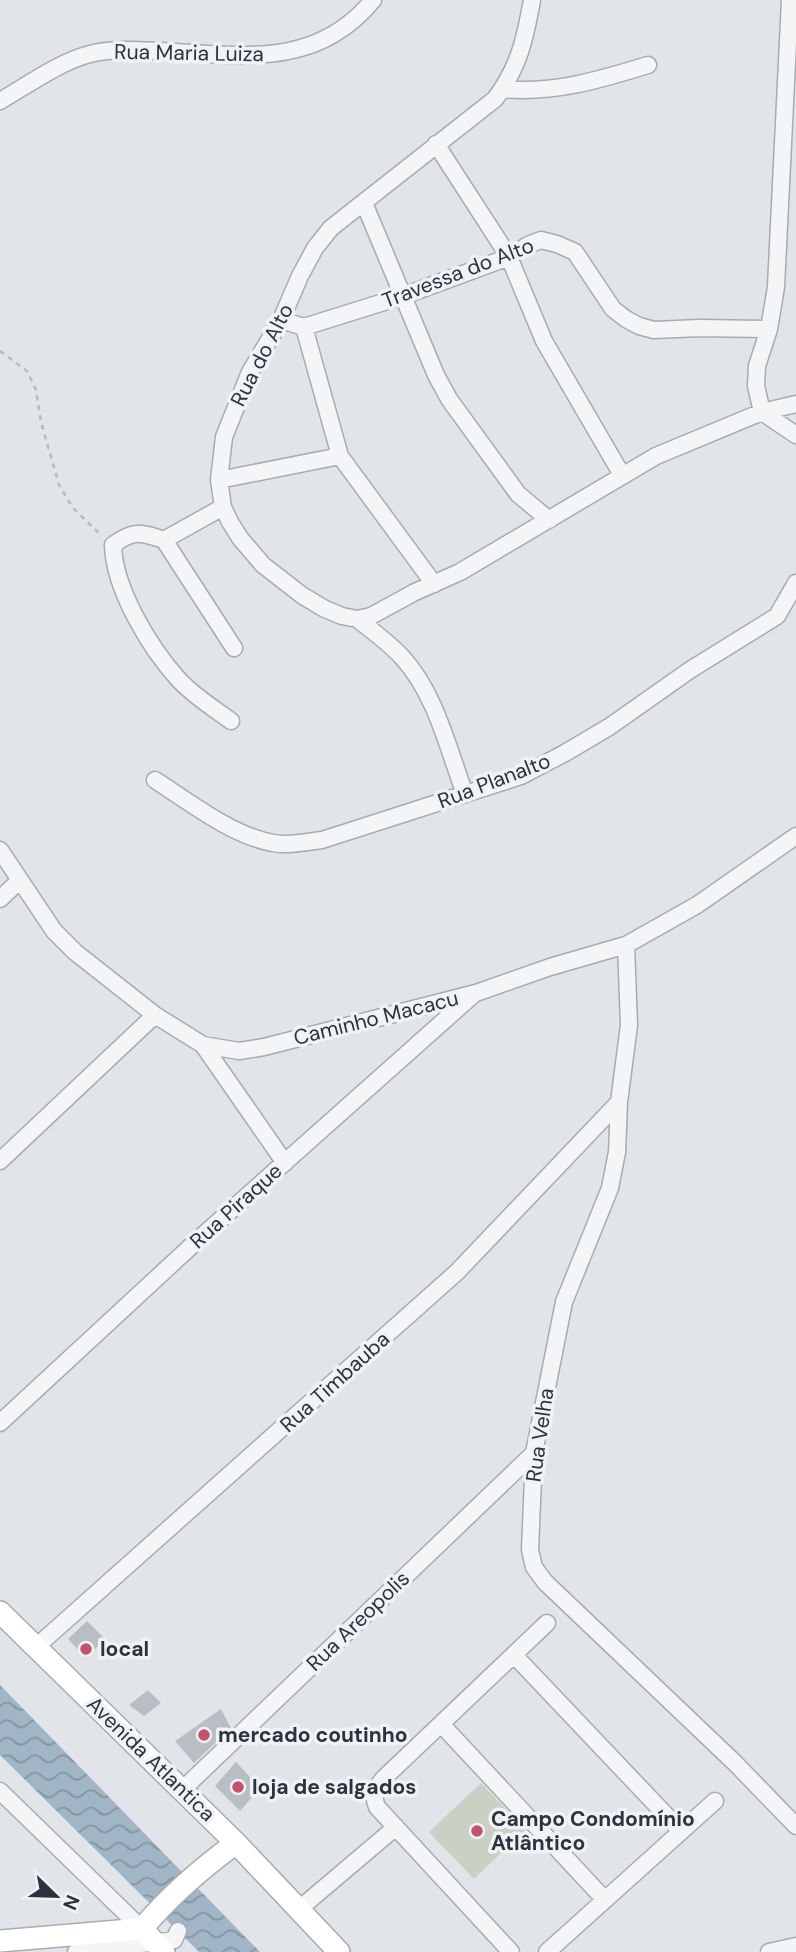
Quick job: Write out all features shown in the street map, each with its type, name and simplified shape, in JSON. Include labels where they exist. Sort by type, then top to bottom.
[{"type":"street","name":"Rua Maria Luiza","points":[[0,101],[63,65],[89,54],[126,50],[260,56],[291,52],[318,43],[342,30],[373,0]]},
{"type":"street","name":"Rua do Alto","points":[[357,619],[325,609],[303,596],[263,565],[240,538],[223,507],[219,480],[224,437],[250,372],[281,320],[315,248],[331,228],[495,99],[510,78],[524,43],[532,0]]},
{"type":"street","points":[[790,0],[776,287],[769,329],[757,366],[756,386],[762,412],[796,435]]},
{"type":"street","points":[[502,89],[542,90],[566,87],[648,65]]},
{"type":"street","points":[[436,144],[509,257],[544,341],[622,475]]},
{"type":"street","points":[[364,203],[436,375],[449,399],[517,494],[549,520]]},
{"type":"street","name":"Travessa do Alto","points":[[304,327],[403,296],[509,257],[541,240],[575,252],[613,309],[626,320],[654,330],[769,329]]},
{"type":"street","points":[[281,320],[304,327],[340,456],[434,584]]},
{"type":"street","points":[[357,619],[371,616],[460,572],[656,456],[762,412],[796,404]]},
{"type":"street","points":[[219,480],[340,456]]},
{"type":"street","points":[[164,540],[223,507]]},
{"type":"street","points":[[231,720],[198,698],[178,679],[145,634],[113,562],[113,545],[127,535],[142,533],[164,540],[234,648]]},
{"type":"street","name":"Rua Planalto","points":[[155,780],[249,835],[273,843],[294,844],[322,840],[521,776],[565,753],[609,727],[690,670],[776,616],[796,583]]},
{"type":"street","points":[[776,616],[796,615]]},
{"type":"street","points":[[357,619],[391,646],[418,678],[430,701],[465,794]]},
{"type":"street","name":"Caminho Macacu","points":[[0,850],[54,931],[75,952],[155,1015],[203,1045],[239,1051],[476,993],[550,967],[626,945],[697,905],[796,835]]},
{"type":"street","points":[[0,899],[19,881]]},
{"type":"street","name":"Rua Velha","points":[[626,945],[629,1025],[619,1102],[617,1152],[610,1188],[564,1302],[534,1453],[530,1550],[534,1567],[545,1582],[735,1763],[796,1826]]},
{"type":"street","name":"Rua Piraque","points":[[0,1423],[476,993]]},
{"type":"street","points":[[0,1161],[155,1015]]},
{"type":"street","points":[[203,1045],[285,1163]]},
{"type":"street","name":"Rua Timbauba","points":[[36,1647],[457,1272],[619,1102]]},
{"type":"street","name":"Rua Areopolis","points":[[182,1790],[534,1453]]},
{"type":"street","name":"Avenida Atlantica","points":[[0,1612],[236,1843],[340,1952]]},
{"type":"street","points":[[511,1952],[377,1807],[373,1798],[376,1788],[547,1623]]},
{"type":"street","points":[[513,1656],[681,1831]]},
{"type":"street","points":[[442,1725],[605,1900]]},
{"type":"street","points":[[0,1791],[148,1922],[164,1952]]},
{"type":"street","points":[[547,1952],[715,1801]]},
{"type":"street","points":[[298,1910],[396,1827]]},
{"type":"street","points":[[0,1941],[148,1922],[201,1869],[236,1843]]},
{"type":"street","points":[[76,1952],[174,1940],[178,1931]]},
{"type":"street","points":[[769,1952],[796,1945]]},
{"type":"path","points":[[0,351],[27,371],[36,390],[41,422],[60,485],[73,508],[113,545]]},
{"type":"green space","name":"Campo Condomínio Atlântico","points":[[481,1783],[525,1830],[474,1879],[429,1832]]},
{"type":"water","points":[[0,1685],[260,1952],[199,1952],[0,1755]]},
{"type":"building","name":"local","points":[[87,1621],[105,1639],[86,1658],[68,1639]]},
{"type":"building","points":[[148,1690],[161,1703],[144,1716],[129,1705]]},
{"type":"building","name":"mercado coutinho","points":[[221,1709],[231,1728],[194,1763],[175,1741]]},
{"type":"building","name":"loja de salgados","points":[[236,1762],[260,1788],[240,1811],[215,1786]]},
{"type":"place","name":"local","points":[[86,1649]]},
{"type":"place","name":"mercado coutinho","points":[[204,1735]]},
{"type":"place","name":"loja de salgados","points":[[238,1787]]},
{"type":"place","name":"Campo Condomínio Atlântico","points":[[477,1831]]}]
